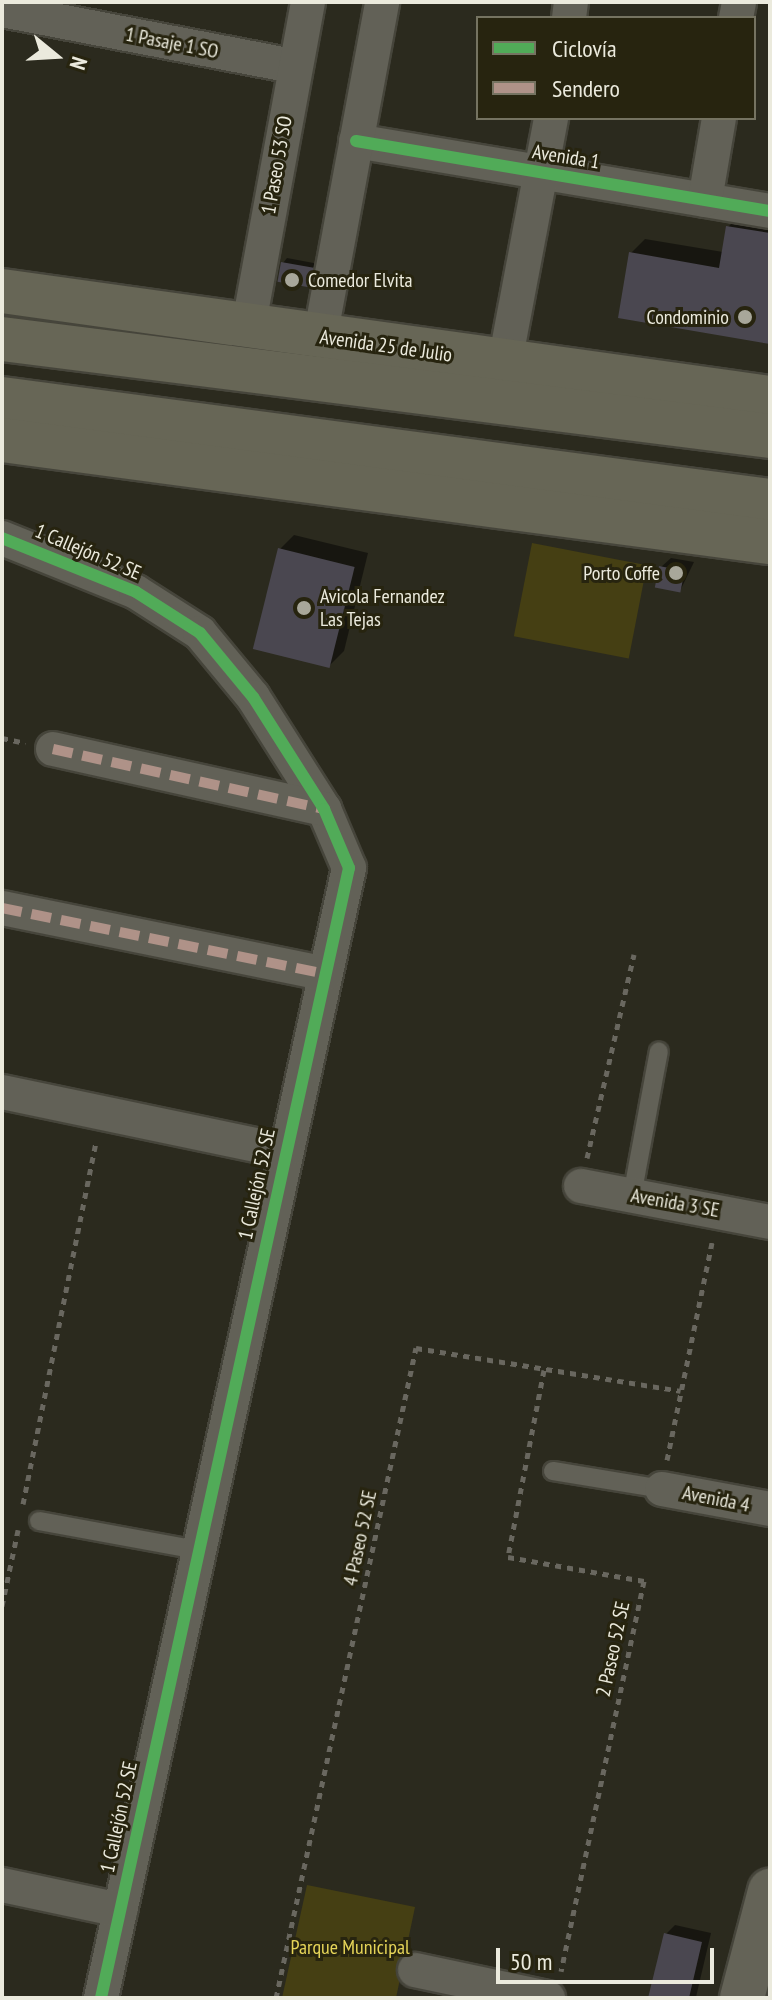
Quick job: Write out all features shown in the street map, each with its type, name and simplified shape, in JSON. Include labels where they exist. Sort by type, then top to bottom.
[{"type":"main road","name":"Avenida 25 de Julio","points":[[2,291],[248,329],[770,398]]},
{"type":"main road","points":[[2,339],[770,436]]},
{"type":"main road","points":[[2,399],[770,501]]},
{"type":"main road","points":[[2,440],[770,542]]},
{"type":"main road","points":[[742,1998],[770,1891]]},
{"type":"street","name":"1 Paseo 53 SO","points":[[248,329],[308,2]]},
{"type":"street","points":[[320,338],[382,2]]},
{"type":"street","name":"1 Pasaje 1 SO","points":[[4,11],[294,66]]},
{"type":"street","points":[[505,362],[551,120]]},
{"type":"street","points":[[705,200],[719,120]]},
{"type":"street","name":"Avenida 1","points":[[356,141],[770,211]]},
{"type":"street","name":"1 Callejón 52 SE","points":[[2,538],[112,581],[200,633],[253,697],[324,809],[349,868],[101,1998]]},
{"type":"street","points":[[53,749],[324,809]]},
{"type":"street","points":[[2,908],[325,974]]},
{"type":"street","points":[[2,1092],[285,1151]]},
{"type":"street","name":"Avenida 3 SE","points":[[581,1186],[770,1222]]},
{"type":"street","name":"Avenida 4","points":[[662,1489],[770,1509]]},
{"type":"street","points":[[2,1885],[120,1910]]},
{"type":"street","points":[[415,1970],[554,1990]]},
{"type":"lane","points":[[632,1196],[659,1051]]},
{"type":"lane","points":[[553,1471],[662,1489]]},
{"type":"lane","points":[[39,1521],[197,1550]]},
{"type":"path","points":[[581,1186],[634,954]]},
{"type":"path","points":[[2,1606],[102,1113]]},
{"type":"path","points":[[662,1489],[719,1210]]},
{"type":"green space","points":[[532,543],[647,565],[629,659],[514,636]]},
{"type":"green space","name":"Parque Municipal","points":[[307,1885],[415,1907],[396,1998],[282,1998]]},
{"type":"building","points":[[726,226],[770,233],[770,344],[618,318],[629,252],[719,268]]},
{"type":"building","points":[[281,262],[316,268],[313,288],[278,282]]},
{"type":"building","name":"Avicola Fernandez Las Tejas","points":[[278,548],[355,567],[329,668],[253,649]]},
{"type":"building","points":[[659,566],[685,571],[680,593],[655,588]]},
{"type":"building","points":[[664,1933],[702,1942],[689,1998],[648,1998]]},
{"type":"marked path","points":[[53,749],[324,809]]},
{"type":"marked path","points":[[2,908],[325,974]]},
{"type":"cycle path","points":[[356,141],[770,211]]},
{"type":"cycle path","points":[[2,538],[136,592],[200,633],[253,697],[324,809],[349,868],[101,1998]]},
{"type":"place","name":"Comedor Elvita","points":[[292,280]]},
{"type":"place","name":"Condominio","points":[[745,317]]},
{"type":"place","name":"Porto Coffe","points":[[676,573]]},
{"type":"place","name":"Avicola Fernandez Las Tejas","points":[[304,608]]}]
